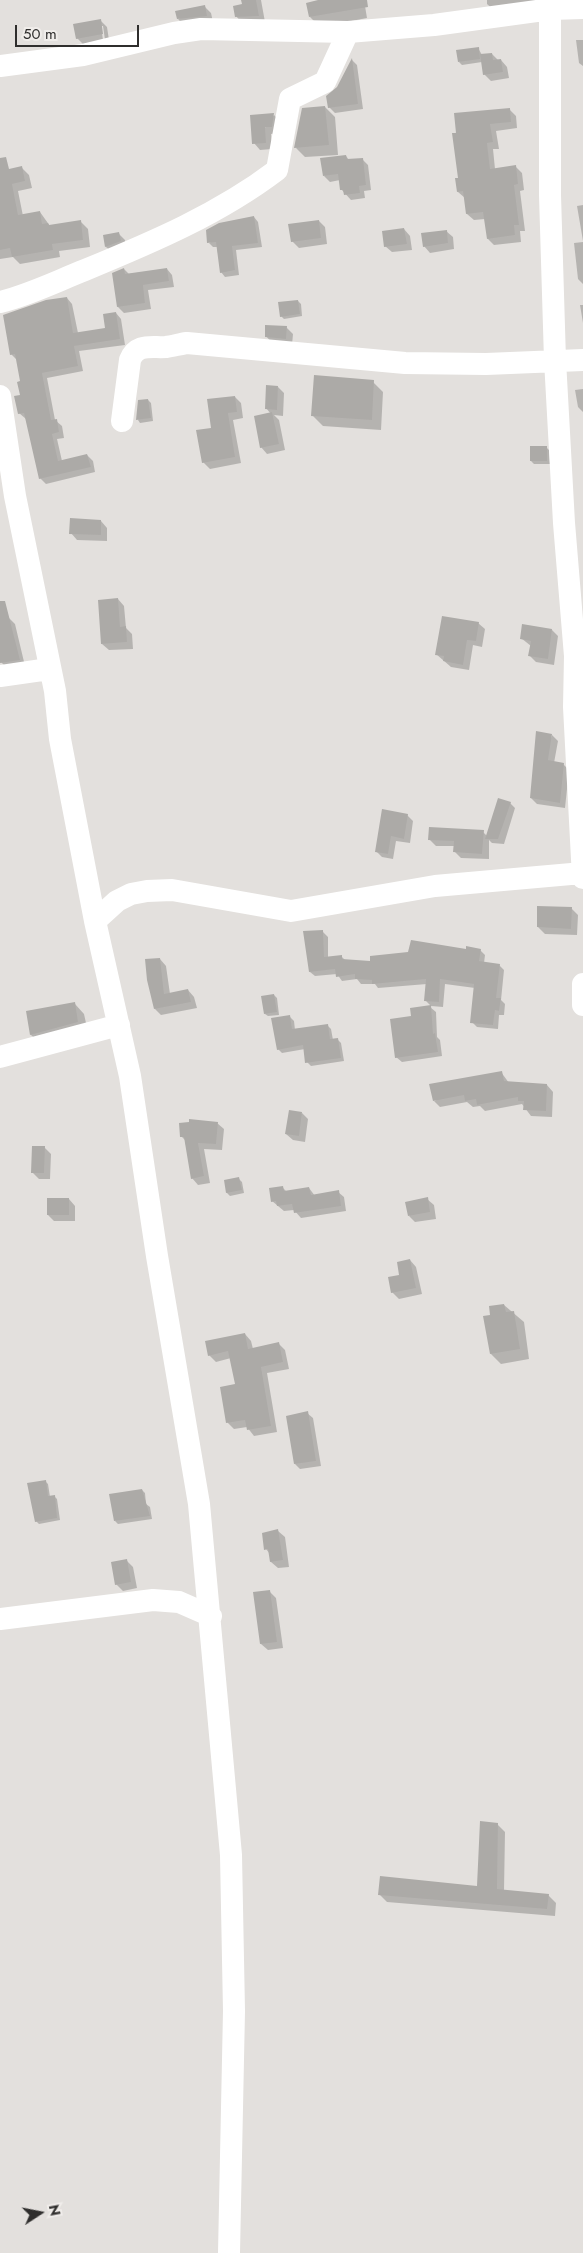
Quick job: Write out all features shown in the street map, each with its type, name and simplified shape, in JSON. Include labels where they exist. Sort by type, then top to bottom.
[{"type":"street","points":[[550,5],[550,195],[555,360],[564,523],[575,656],[574,708],[583,878]]},
{"type":"street","points":[[0,66],[83,55],[174,33],[201,29],[348,32],[434,25],[550,5],[583,8]]},
{"type":"street","points":[[0,302],[107,261],[191,224],[277,170],[290,99],[325,82],[348,32]]},
{"type":"street","points":[[122,421],[130,360],[133,353],[143,347],[167,347],[186,343],[405,363],[486,364],[583,360]]},
{"type":"street","points":[[0,396],[15,496],[49,669],[55,690],[60,739],[95,921],[130,1076],[157,1256],[200,1504],[232,1855],[234,2010],[229,2253]]},
{"type":"street","points":[[0,676],[49,669]]},
{"type":"street","points":[[95,921],[117,901],[131,894],[147,891],[172,890],[291,911],[435,886],[583,873]]},
{"type":"street","points":[[583,984],[583,1005]]},
{"type":"street","points":[[0,1057],[119,1025]]},
{"type":"street","points":[[0,1619],[153,1600],[178,1602],[211,1616]]},
{"type":"building","points":[[241,0],[256,0],[259,16],[235,17],[233,6],[242,4]]},
{"type":"building","points":[[318,0],[367,0],[368,7],[309,17],[306,3]]},
{"type":"building","points":[[205,5],[207,16],[177,19],[175,11]]},
{"type":"building","points":[[101,19],[103,34],[76,39],[73,24]]},
{"type":"building","points":[[479,47],[480,59],[458,62],[456,50]]},
{"type":"building","points":[[492,53],[493,60],[501,59],[503,72],[483,75],[480,54]]},
{"type":"building","points":[[352,58],[358,104],[328,108],[326,96],[337,87]]},
{"type":"building","points":[[325,106],[329,145],[294,148],[302,108]]},
{"type":"building","points":[[510,108],[511,122],[490,124],[493,142],[487,143],[490,169],[516,165],[518,184],[514,185],[519,225],[514,225],[515,235],[487,239],[483,212],[466,214],[463,191],[457,192],[455,178],[458,178],[452,133],[456,133],[454,113]]},
{"type":"building","points":[[274,113],[272,127],[265,127],[266,143],[252,144],[250,115]]},
{"type":"building","points":[[346,155],[347,159],[363,158],[366,185],[359,186],[360,193],[344,195],[343,190],[340,190],[338,174],[323,176],[320,158]]},
{"type":"building","points":[[6,157],[9,169],[22,166],[25,181],[12,184],[18,215],[40,211],[42,224],[48,223],[49,225],[81,220],[83,240],[52,244],[53,250],[12,257],[10,248],[0,250],[0,158]]},
{"type":"building","points":[[254,216],[258,243],[232,246],[235,270],[220,273],[216,242],[207,243],[206,230],[219,223]]},
{"type":"building","points":[[319,220],[321,238],[291,242],[288,224]]},
{"type":"building","points":[[404,228],[407,244],[384,247],[382,231]]},
{"type":"building","points":[[447,230],[448,243],[423,247],[421,233]]},
{"type":"building","points":[[119,232],[121,241],[105,247],[103,235]]},
{"type":"building","points":[[124,268],[125,274],[167,268],[169,281],[143,285],[145,303],[117,307],[112,273]]},
{"type":"building","points":[[67,297],[73,333],[105,328],[103,314],[116,312],[120,339],[74,346],[78,366],[42,373],[51,420],[57,419],[59,432],[52,434],[58,461],[87,454],[91,467],[39,479],[24,413],[18,414],[14,396],[20,395],[17,382],[20,381],[15,354],[10,355],[3,315],[46,300]]},
{"type":"building","points":[[298,300],[300,314],[280,317],[278,302]]},
{"type":"building","points":[[265,325],[287,326],[286,339],[265,337]]},
{"type":"building","points":[[314,375],[374,380],[372,420],[311,416]]},
{"type":"building","points":[[266,385],[278,386],[277,410],[265,409]]},
{"type":"building","points":[[235,396],[237,412],[228,413],[235,457],[202,463],[196,430],[211,428],[207,399]]},
{"type":"building","points":[[148,399],[151,418],[136,420],[138,400]]},
{"type":"building","points":[[272,412],[279,444],[260,448],[254,416]]},
{"type":"building","points":[[530,446],[547,446],[547,461],[530,461]]},
{"type":"building","points":[[70,518],[101,520],[101,535],[69,534]]},
{"type":"building","points":[[118,598],[120,627],[126,626],[127,642],[101,644],[98,600]]},
{"type":"building","points":[[0,601],[5,601],[20,660],[0,663]]},
{"type":"building","points":[[442,616],[479,622],[476,641],[467,640],[463,665],[443,661],[444,656],[435,655]]},
{"type":"building","points":[[522,624],[552,629],[548,659],[528,656],[531,641],[520,639]]},
{"type":"building","points":[[536,731],[552,734],[548,760],[564,763],[560,803],[530,798]]},
{"type":"building","points":[[498,798],[511,802],[498,839],[485,839]]},
{"type":"building","points":[[382,809],[408,814],[404,839],[391,836],[388,854],[375,852]]},
{"type":"building","points":[[429,827],[484,830],[482,854],[453,852],[454,841],[428,840]]},
{"type":"building","points":[[537,906],[572,907],[571,929],[537,927]]},
{"type":"building","points":[[323,930],[324,957],[342,955],[342,959],[370,961],[370,956],[408,952],[411,940],[466,949],[466,946],[481,949],[479,961],[500,964],[496,998],[501,998],[499,1011],[495,1010],[493,1025],[470,1023],[474,984],[440,979],[439,1002],[424,1001],[426,979],[372,984],[372,980],[355,979],[355,974],[336,977],[335,969],[309,972],[303,931]]},
{"type":"building","points":[[160,958],[164,994],[188,989],[191,1002],[154,1009],[147,980],[145,959]]},
{"type":"building","points":[[274,994],[277,1012],[264,1014],[261,996]]},
{"type":"building","points":[[75,1002],[78,1022],[30,1035],[26,1011]]},
{"type":"building","points":[[431,1005],[433,1034],[435,1033],[438,1052],[395,1058],[390,1019],[411,1016],[410,1008]]},
{"type":"building","points":[[290,1015],[292,1029],[328,1024],[330,1039],[338,1038],[341,1058],[305,1063],[303,1045],[277,1050],[271,1018]]},
{"type":"building","points":[[502,1071],[504,1081],[547,1084],[546,1111],[523,1110],[524,1101],[518,1101],[518,1097],[477,1105],[476,1099],[465,1101],[464,1095],[433,1101],[429,1084]]},
{"type":"building","points":[[289,1110],[302,1112],[299,1136],[285,1134]]},
{"type":"building","points":[[189,1119],[218,1122],[216,1144],[198,1143],[204,1176],[191,1179],[184,1137],[180,1137],[179,1123],[189,1122]]},
{"type":"building","points":[[32,1146],[45,1146],[44,1173],[31,1173]]},
{"type":"building","points":[[239,1177],[242,1190],[226,1193],[224,1180]]},
{"type":"building","points":[[283,1186],[284,1191],[309,1187],[311,1195],[339,1190],[341,1206],[294,1213],[292,1204],[277,1206],[276,1201],[271,1202],[269,1188]]},
{"type":"building","points":[[428,1197],[430,1212],[408,1216],[405,1202]]},
{"type":"building","points":[[47,1198],[69,1198],[69,1215],[47,1215]]},
{"type":"building","points":[[410,1259],[416,1288],[391,1293],[388,1277],[399,1275],[397,1262]]},
{"type":"building","points":[[504,1304],[506,1312],[514,1311],[520,1349],[490,1354],[483,1316],[490,1315],[489,1306]]},
{"type":"building","points":[[245,1333],[248,1349],[279,1342],[283,1362],[261,1367],[271,1426],[247,1430],[245,1420],[226,1423],[220,1387],[235,1384],[228,1351],[208,1356],[205,1341]]},
{"type":"building","points":[[308,1411],[316,1461],[294,1464],[286,1416]]},
{"type":"building","points":[[46,1480],[48,1496],[55,1495],[57,1518],[35,1522],[27,1483]]},
{"type":"building","points":[[142,1489],[150,1516],[114,1521],[109,1494]]},
{"type":"building","points":[[278,1529],[283,1560],[270,1562],[268,1549],[264,1550],[262,1533]]},
{"type":"building","points":[[127,1559],[131,1582],[115,1585],[111,1562]]},
{"type":"building","points":[[270,1590],[277,1642],[260,1644],[253,1592]]},
{"type":"building","points":[[480,1821],[498,1823],[497,1889],[549,1894],[547,1909],[378,1895],[380,1876],[477,1886]]}]
